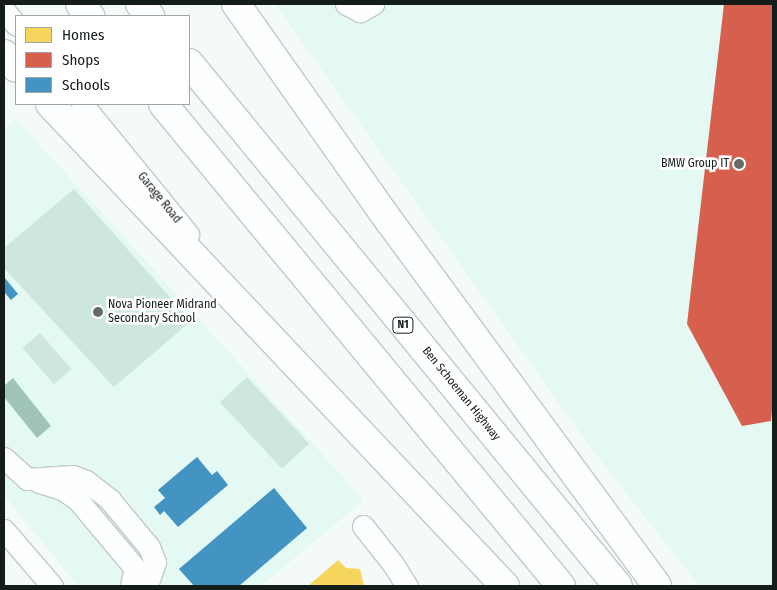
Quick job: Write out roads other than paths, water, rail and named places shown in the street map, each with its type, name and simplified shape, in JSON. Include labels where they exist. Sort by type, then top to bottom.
[{"type":"highway","points":[[80,4],[89,15]]},
{"type":"highway","points":[[140,4],[149,15]]},
{"type":"highway","points":[[238,10],[657,586]]},
{"type":"highway","points":[[4,54],[15,67]]},
{"type":"highway","name":"Ben Schoeman Highway","points":[[190,64],[618,586]]},
{"type":"highway","points":[[51,105],[505,586]]},
{"type":"highway","points":[[164,105],[561,586]]},
{"type":"street","points":[[346,4],[360,11],[373,4]]},
{"type":"street","points":[[4,10],[15,24]]},
{"type":"street","name":"Garage Road","points":[[83,105],[172,213],[232,296]]},
{"type":"street","points":[[4,458],[27,479],[62,489],[77,499],[135,568],[131,586]]},
{"type":"street","points":[[27,479],[73,476],[86,481],[110,500],[149,547],[155,562],[149,579],[141,586]]},
{"type":"street","points":[[363,526],[394,564],[407,586]]},
{"type":"street","points":[[4,530],[52,586]]},
{"type":"place","name":"BMW Group IT","points":[[739,164]]},
{"type":"place","name":"Nova Pioneer Midrand Secondary School","points":[[98,312]]}]
